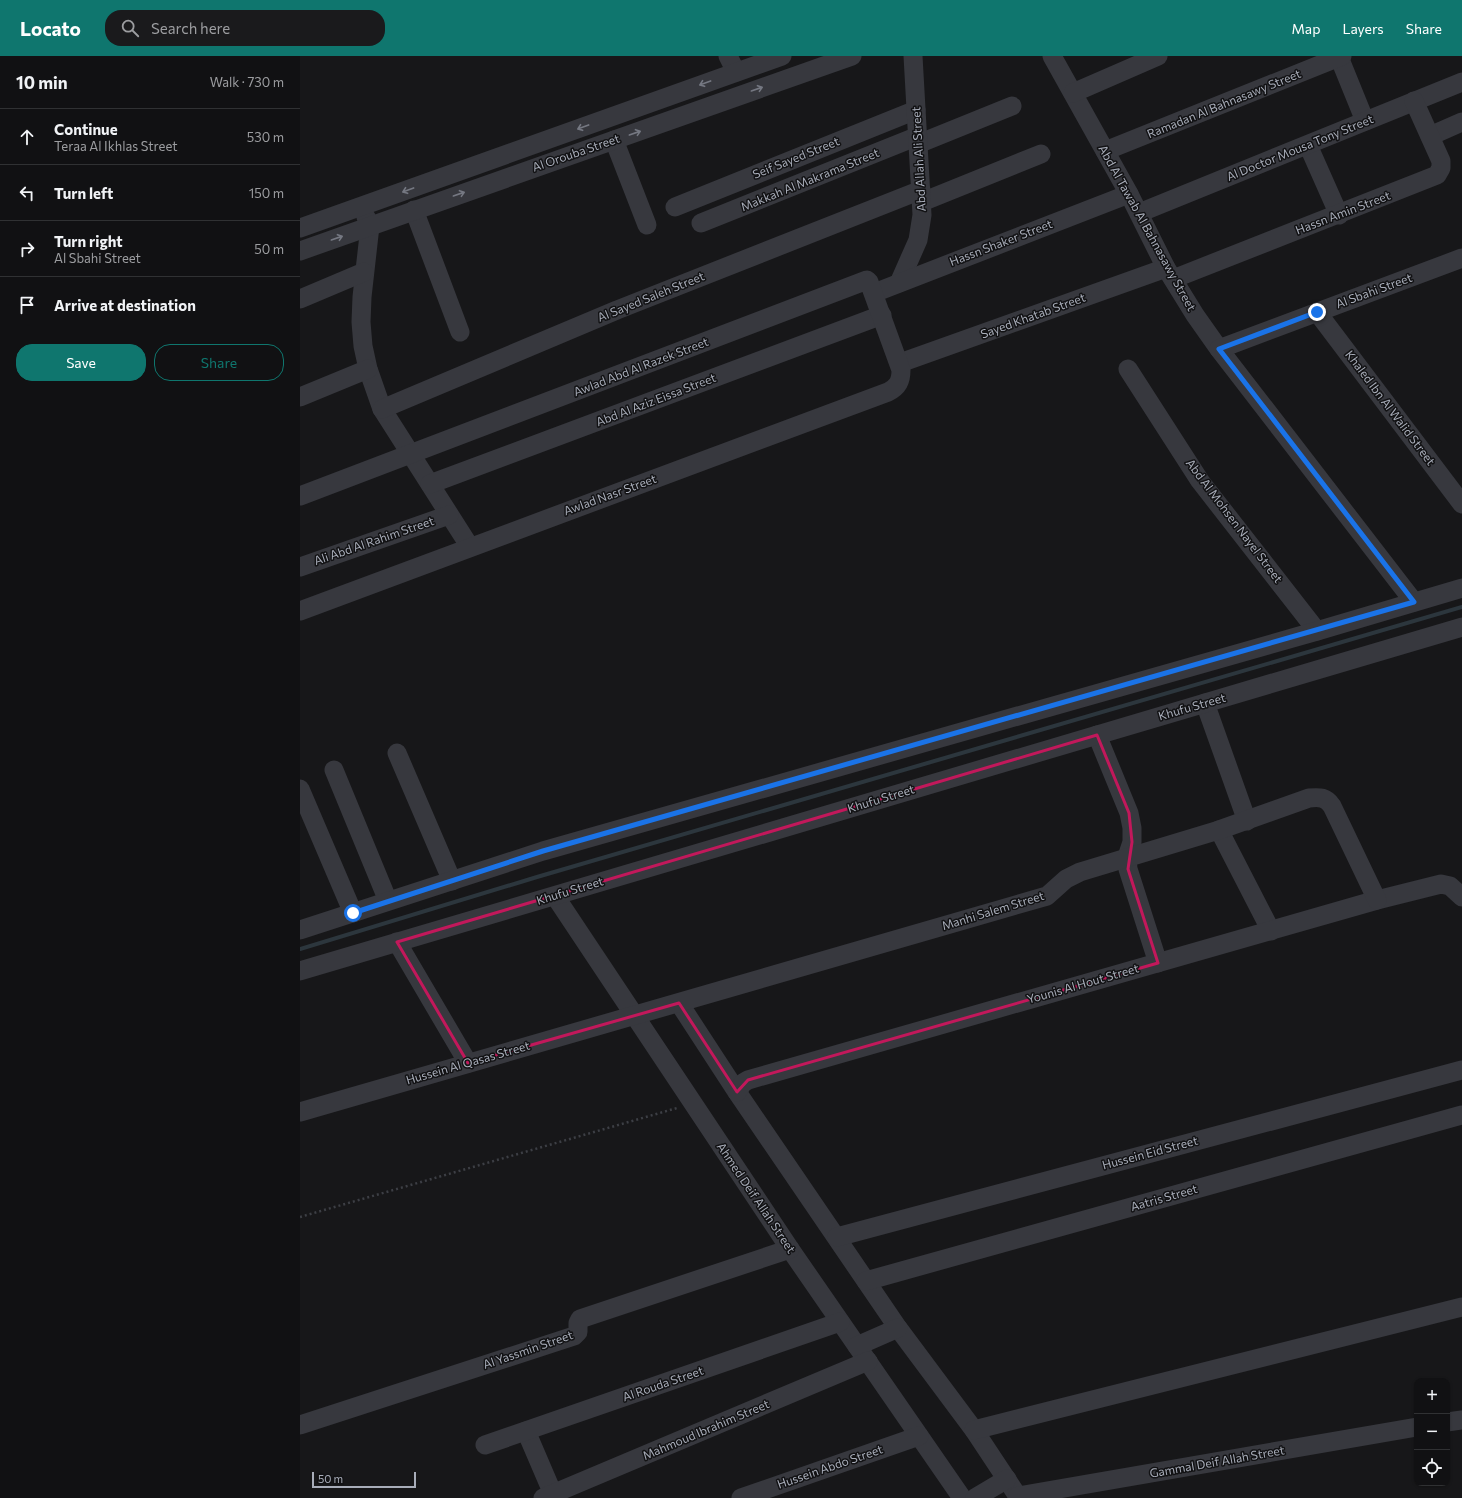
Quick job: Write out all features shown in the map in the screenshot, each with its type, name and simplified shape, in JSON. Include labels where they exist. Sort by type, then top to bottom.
[{"type":"street","name":"Al Orouba Street","points":[[300,228],[732,64],[779,56]]},
{"type":"street","name":"Al Orouba Street","points":[[300,251],[852,56]]},
{"type":"street","name":"Abd Allah Ali Street","points":[[900,283],[918,240],[922,215],[913,56]]},
{"type":"street","name":"Abd Al Tawab Al Bahnasawy Street","points":[[1052,56],[1129,194],[1170,274],[1195,315],[1219,349],[1414,602]]},
{"type":"street","points":[[1073,93],[1158,56]]},
{"type":"street","points":[[1341,57],[1365,121]]},
{"type":"street","name":"Ramadan Al Bahnasawy Street","points":[[1105,152],[1341,57]]},
{"type":"street","name":"Al Doctor Mousa Tony Street","points":[[1139,213],[1462,82]]},
{"type":"street","name":"Hassn Amin Street","points":[[1170,274],[1339,215],[1437,175],[1442,168],[1441,160],[1414,101]]},
{"type":"street","name":"Makkah Al Makrama Street","points":[[701,223],[918,140],[1012,106]]},
{"type":"street","name":"Seif Sayed Street","points":[[675,207],[916,110]]},
{"type":"street","points":[[1430,136],[1462,122]]},
{"type":"street","points":[[614,140],[647,225]]},
{"type":"street","points":[[1308,144],[1339,215]]},
{"type":"street","name":"Al Sayed Saleh Street","points":[[382,409],[617,310],[922,196],[1042,154]]},
{"type":"street","name":"Hassn Shaker Street","points":[[872,287],[900,283],[1129,194]]},
{"type":"street","points":[[361,206],[370,226],[364,272],[360,322],[368,369],[382,409],[470,547]]},
{"type":"street","points":[[414,210],[460,332]]},
{"type":"street","name":"Al Sbahi Street","points":[[1219,349],[1462,258]]},
{"type":"street","points":[[300,299],[364,272]]},
{"type":"street","name":"Sayed Khatab Street","points":[[900,363],[1170,274]]},
{"type":"street","name":"Awlad Abd Al Razek Street","points":[[300,496],[412,455],[867,280],[872,287]]},
{"type":"street","points":[[872,287],[900,363]]},
{"type":"street","name":"Khaled Ibn Al Walid Street","points":[[1317,312],[1462,504]]},
{"type":"street","name":"Abd Al Aziz Eissa Street","points":[[430,484],[882,315]]},
{"type":"street","name":"Awlad Nasr Street","points":[[300,611],[888,392],[899,384],[901,377],[900,363]]},
{"type":"street","points":[[300,397],[368,369]]},
{"type":"street","name":"Abd Al Mohsen Nayel Street","points":[[1128,369],[1200,481],[1317,631]]},
{"type":"street","name":"Ali Abd Al Rahim Street","points":[[300,567],[449,515]]},
{"type":"street","points":[[300,930],[543,851],[1317,631],[1462,588]]},
{"type":"street","name":"Khufu Street","points":[[300,971],[1462,626]]},
{"type":"street","points":[[1205,703],[1247,821]]},
{"type":"street","points":[[1097,735],[1129,813],[1132,828],[1132,842],[1128,857],[1128,869],[1158,963]]},
{"type":"street","points":[[397,752],[452,881]]},
{"type":"street","points":[[334,770],[388,901]]},
{"type":"street","points":[[300,789],[353,913]]},
{"type":"street","name":"Manhi Salem Street","points":[[635,1014],[679,1003],[1047,896],[1066,879],[1080,872],[1247,821],[1309,798],[1319,797],[1328,800],[1332,806],[1377,900]]},
{"type":"street","points":[[1219,830],[1272,931]]},
{"type":"street","name":"Younis Al Hout Street","points":[[737,1092],[743,1083],[748,1080],[1377,900],[1441,884],[1450,886],[1462,897]]},
{"type":"street","name":"Ahmed Deif Allah Street","points":[[555,896],[635,1014],[790,1249],[962,1498]]},
{"type":"street","points":[[397,942],[468,1063]]},
{"type":"street","points":[[679,1003],[737,1092],[898,1328],[974,1430],[1018,1497]]},
{"type":"street","name":"Hussein Al Qasas Street","points":[[300,1112],[635,1014]]},
{"type":"street","name":"Hussein Eid Street","points":[[837,1237],[1462,1070]]},
{"type":"street","name":"Aatris Street","points":[[866,1281],[1462,1115]]},
{"type":"street","name":"Al Yassmin Street","points":[[300,1425],[574,1336],[578,1332],[578,1322],[580,1319],[790,1249]]},
{"type":"street","points":[[974,1430],[1462,1307]]},
{"type":"street","name":"Al Rouda Street","points":[[485,1445],[840,1322]]},
{"type":"street","points":[[857,1346],[898,1328]]},
{"type":"street","name":"Mahmoud Ibrahim Street","points":[[548,1496],[868,1362]]},
{"type":"street","points":[[1450,1422],[1462,1420]]},
{"type":"street","name":"Gammal Deif Allah Street","points":[[1018,1497],[1414,1428]]},
{"type":"street","points":[[526,1431],[548,1496]]},
{"type":"street","name":"Hussein Abdo Street","points":[[741,1498],[919,1436]]},
{"type":"street","points":[[975,1498],[1007,1480]]},
{"type":"path","points":[[300,1217],[693,1103]]},
{"type":"highlighted area","points":[[1097,735],[1129,813],[1132,842],[1128,869],[1158,963],[748,1080],[737,1092],[679,1003],[468,1063],[397,942]]},
{"type":"waterway","points":[[300,949],[537,877],[1462,607]]},
{"type":"route","points":[[353,913],[543,851],[1317,631],[1414,602],[1219,349],[1317,312]]}]
